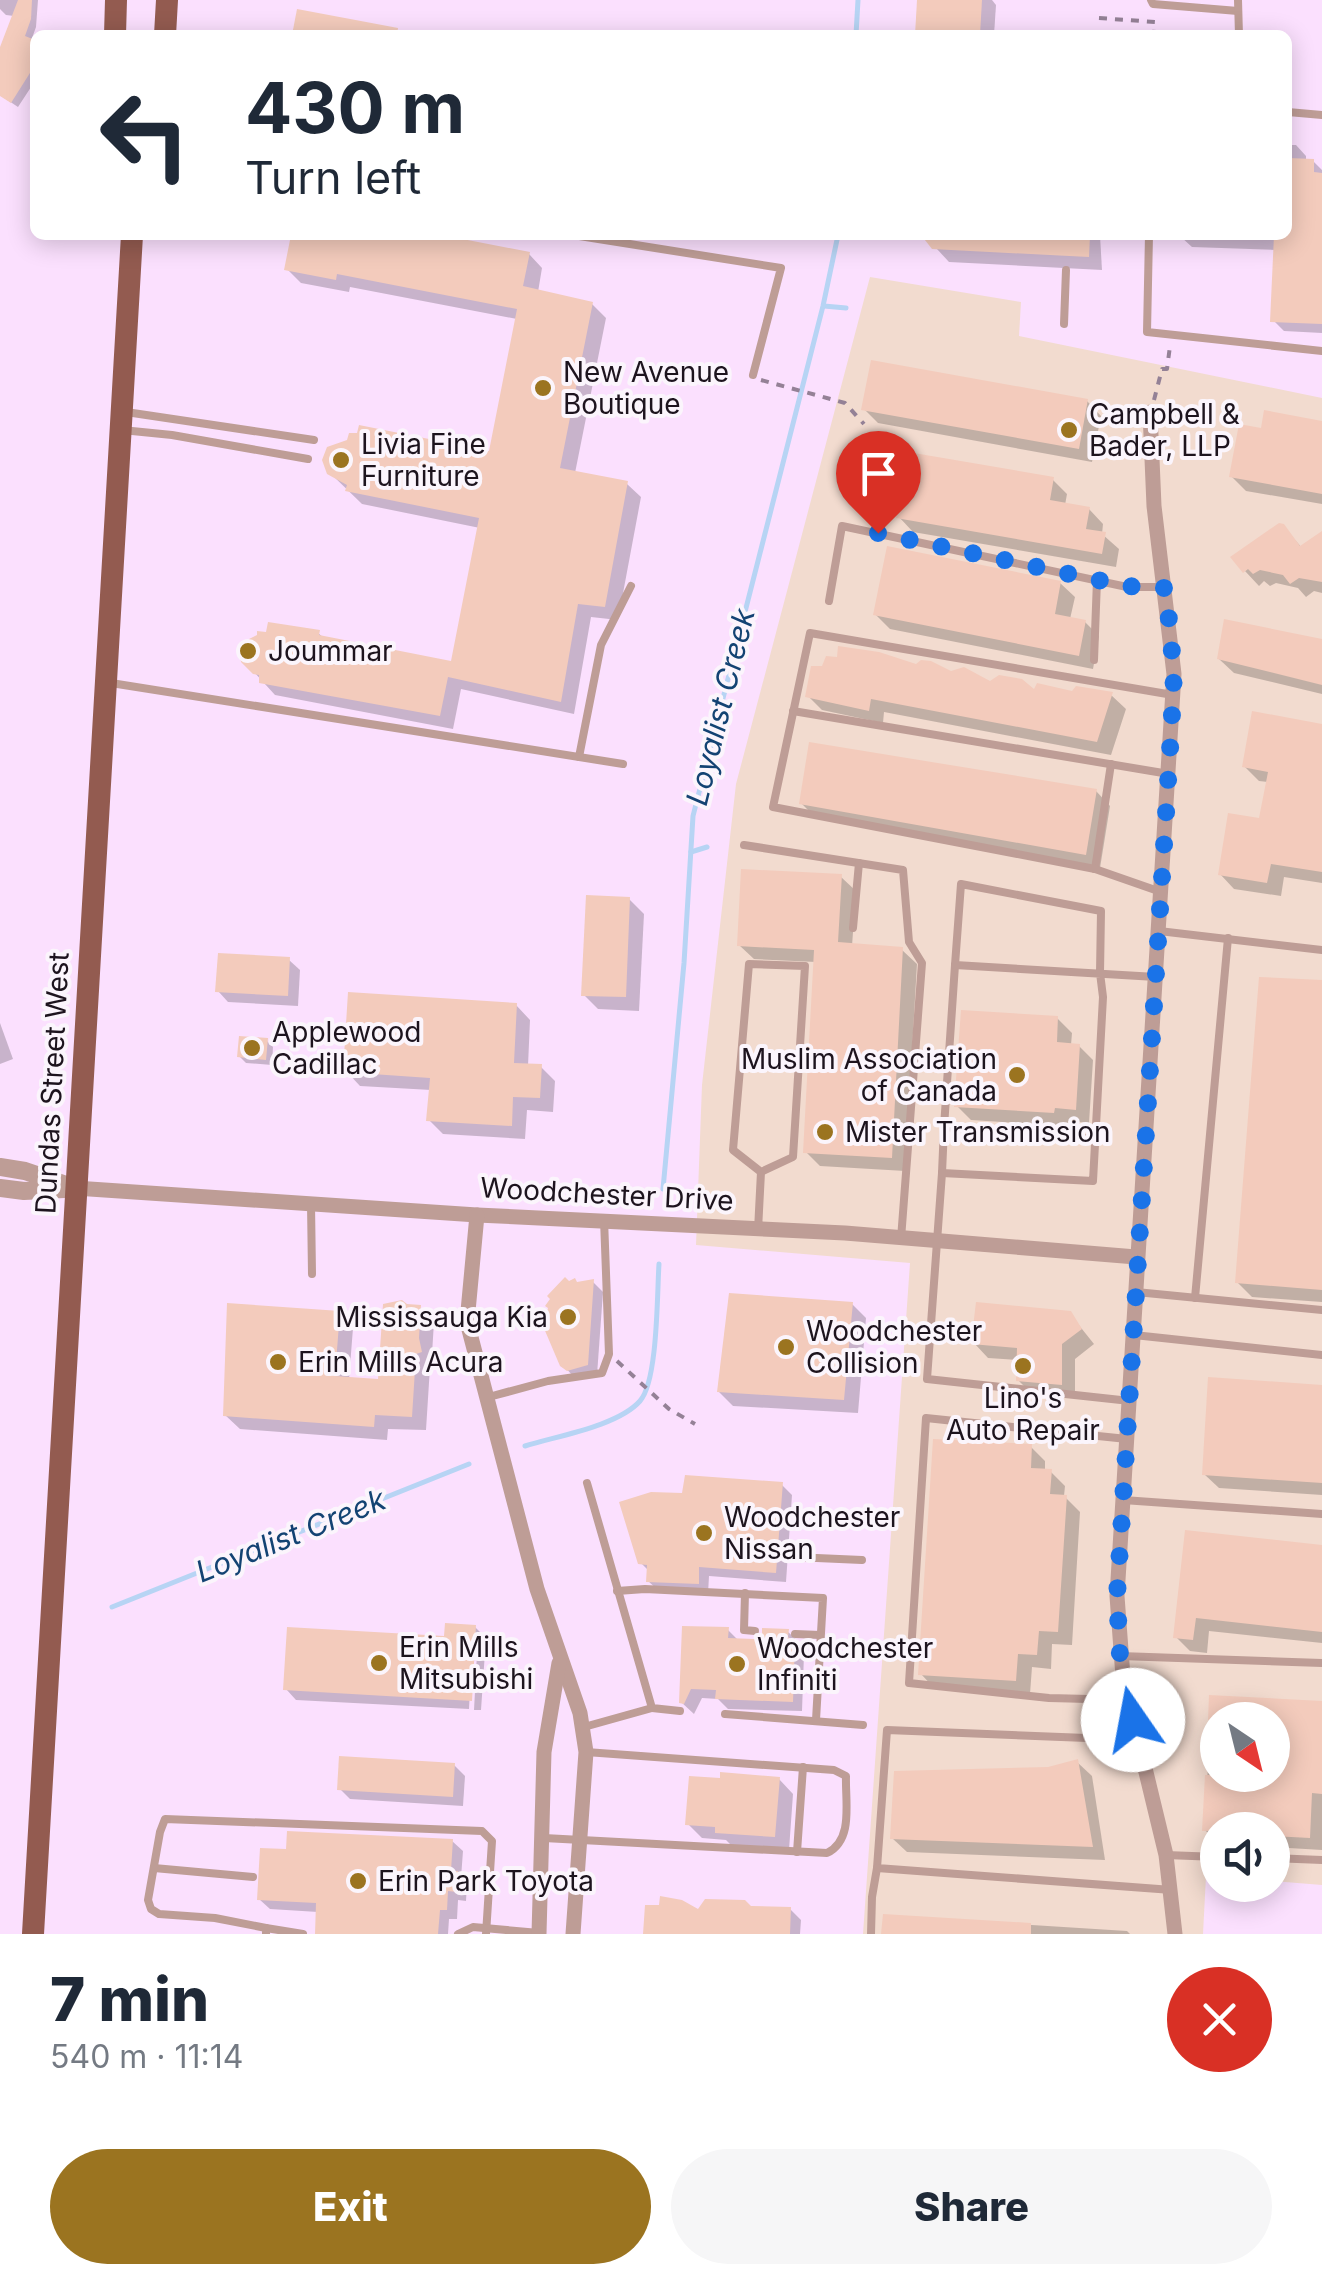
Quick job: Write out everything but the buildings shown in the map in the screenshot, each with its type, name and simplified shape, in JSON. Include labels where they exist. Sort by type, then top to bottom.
[{"type":"main road","points":[[115,30],[116,0]]},
{"type":"main road","points":[[165,30],[167,0]]},
{"type":"main road","name":"Dundas Street West","points":[[33,1934],[132,240]]},
{"type":"street","points":[[1150,412],[1154,506],[1166,588],[1173,695],[1117,1596],[1120,1656],[1166,1855],[1175,1934]]},
{"type":"street","name":"Woodchester Drive","points":[[0,1168],[25,1171],[75,1188]]},
{"type":"street","name":"Woodchester Drive","points":[[0,1188],[24,1192],[75,1188],[604,1219],[936,1240],[1136,1258]]},
{"type":"street","points":[[477,1214],[467,1322],[537,1589],[584,1727],[586,1752],[573,1934]]},
{"type":"street","points":[[538,1934],[544,1752],[560,1659]]},
{"type":"lane","points":[[1152,0],[1153,4],[1212,4],[1238,10]]},
{"type":"lane","points":[[1238,0],[1239,30]]},
{"type":"lane","points":[[1292,112],[1322,115]]},
{"type":"lane","points":[[605,240],[781,268],[753,375]]},
{"type":"lane","points":[[1149,240],[1148,332],[1322,351]]},
{"type":"lane","points":[[1064,324],[1066,270]]},
{"type":"lane","points":[[123,421],[314,440]]},
{"type":"lane","points":[[123,421],[172,435],[308,459]]},
{"type":"lane","points":[[830,601],[842,526],[1126,586],[1166,588]]},
{"type":"lane","points":[[1094,660],[1098,580]]},
{"type":"lane","points":[[578,757],[601,645],[631,586]]},
{"type":"lane","points":[[1161,892],[1095,869],[773,808],[810,633],[1173,695]]},
{"type":"lane","points":[[107,682],[623,764]]},
{"type":"lane","points":[[793,712],[1169,774]]},
{"type":"lane","points":[[1095,869],[1111,764]]},
{"type":"lane","points":[[744,845],[903,870],[909,942],[922,963],[901,1239]]},
{"type":"lane","points":[[852,928],[859,863]]},
{"type":"lane","points":[[942,1173],[1093,1181],[1103,997],[1101,911],[961,884],[927,1379],[1130,1401]]},
{"type":"lane","points":[[1159,931],[1322,950]]},
{"type":"lane","points":[[1195,1298],[1228,938]]},
{"type":"lane","points":[[748,964],[805,966],[793,1157],[762,1172],[733,1150],[748,964]]},
{"type":"lane","points":[[955,966],[1156,976]]},
{"type":"lane","points":[[944,1127],[1095,1139]]},
{"type":"lane","points":[[758,1230],[762,1172]]},
{"type":"lane","points":[[311,1204],[312,1274]]},
{"type":"lane","points":[[485,1398],[548,1381],[602,1373],[609,1354],[604,1219]]},
{"type":"lane","points":[[1136,1292],[1322,1310]]},
{"type":"lane","points":[[1134,1334],[1322,1355]]},
{"type":"lane","points":[[1128,1439],[926,1418],[909,1683],[1048,1698],[1128,1700]]},
{"type":"lane","points":[[587,1483],[652,1708]]},
{"type":"lane","points":[[1123,1500],[1322,1514]]},
{"type":"lane","points":[[815,1515],[863,1519]]},
{"type":"lane","points":[[794,1556],[862,1560]]},
{"type":"lane","points":[[617,1591],[823,1598],[816,1720]]},
{"type":"lane","points":[[744,1593],[744,1630],[755,1631]]},
{"type":"lane","points":[[795,1634],[820,1635]]},
{"type":"lane","points":[[1120,1656],[1322,1663]]},
{"type":"lane","points":[[584,1727],[652,1708],[680,1711]]},
{"type":"lane","points":[[725,1714],[863,1726]]},
{"type":"lane","points":[[871,1934],[886,1730],[1138,1740]]},
{"type":"lane","points":[[544,1838],[827,1853],[838,1848],[844,1839],[846,1776],[834,1770],[586,1752]]},
{"type":"lane","points":[[797,1852],[803,1767]]},
{"type":"lane","points":[[303,1934],[266,1931],[215,1918],[159,1914],[150,1909],[148,1900],[160,1832],[166,1820],[482,1831],[492,1841],[487,1930]]},
{"type":"lane","points":[[1166,1855],[1200,1856]]},
{"type":"lane","points":[[1290,1859],[1322,1860]]},
{"type":"lane","points":[[154,1868],[253,1876]]},
{"type":"lane","points":[[878,1868],[1172,1890]]},
{"type":"lane","points":[[458,1934],[473,1926],[538,1934]]},
{"type":"path","points":[[1099,18],[1155,22],[1154,30]]},
{"type":"path","points":[[1150,412],[1162,369],[1167,369],[1171,336]]},
{"type":"path","points":[[764,381],[845,403],[864,424]]},
{"type":"path","points":[[609,1354],[669,1409],[694,1424]]},
{"type":"shaded area","points":[[870,277],[1021,302],[1019,336],[1322,398],[1322,1885],[1290,1882],[1290,1812],[1200,1812],[1203,1934],[863,1934],[910,1263],[696,1245],[702,1085],[736,784]]},
{"type":"waterway","name":"Loyalist Creek","points":[[856,30],[858,0]]},
{"type":"waterway","name":"Loyalist Creek","points":[[663,1189],[693,816],[837,240]]},
{"type":"waterway","points":[[824,306],[846,308]]},
{"type":"waterway","points":[[691,852],[707,847]]},
{"type":"waterway","name":"Loyalist Creek","points":[[525,1446],[602,1424],[640,1401],[653,1357],[659,1264]]},
{"type":"waterway","name":"Loyalist Creek","points":[[112,1607],[469,1464]]},
{"type":"place","name":"New Avenue Boutique","points":[[543,388]]},
{"type":"place","name":"Campbell & Bader, LLP","points":[[1069,430]]},
{"type":"place","name":"Livia Fine Furniture","points":[[341,460]]},
{"type":"place","name":"Joummar","points":[[248,651]]},
{"type":"place","name":"Applewood Cadillac","points":[[252,1048]]},
{"type":"place","name":"Muslim Association of Canada","points":[[1017,1075]]},
{"type":"place","name":"Mister Transmission","points":[[825,1132]]},
{"type":"place","name":"Mississauga Kia","points":[[568,1317]]},
{"type":"place","name":"Woodchester Collision","points":[[786,1347]]},
{"type":"place","name":"Erin Mills Acura","points":[[278,1362]]},
{"type":"place","name":"Lino's Auto Repair","points":[[1023,1366]]},
{"type":"place","name":"Woodchester Nissan","points":[[704,1533]]},
{"type":"place","name":"Erin Mills Mitsubishi","points":[[379,1663]]},
{"type":"place","name":"Woodchester Infiniti","points":[[737,1664]]},
{"type":"place","name":"Erin Park Toyota","points":[[358,1881]]},
{"type":"route","points":[[878,533],[1126,586],[1166,588],[1174,674],[1117,1596],[1120,1656],[1133,1720]]}]
